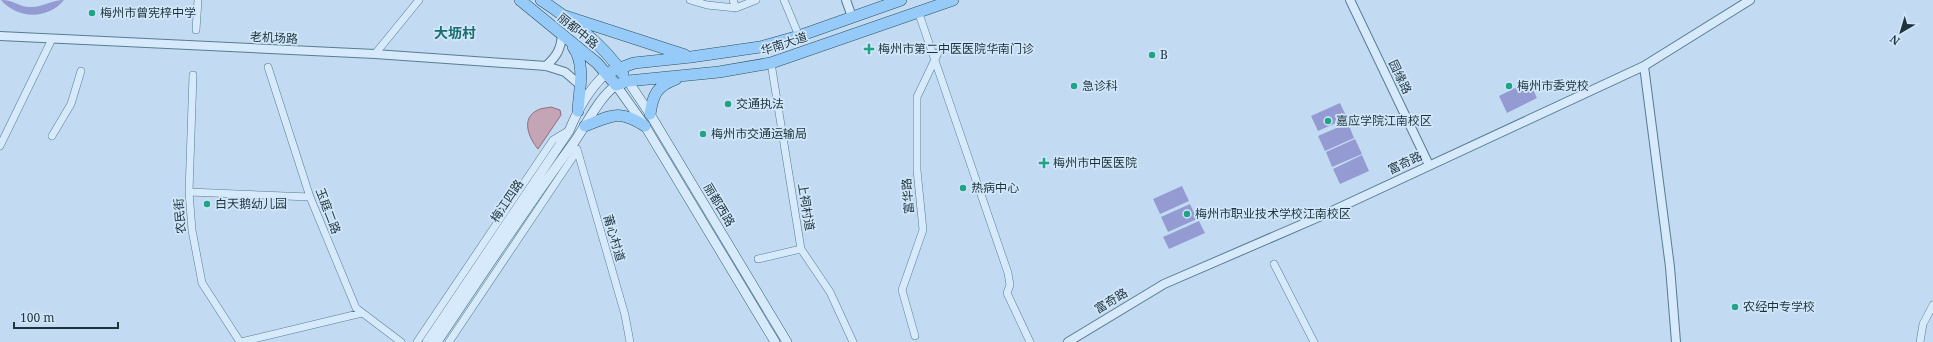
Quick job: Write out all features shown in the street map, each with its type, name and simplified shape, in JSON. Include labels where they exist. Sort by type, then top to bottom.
[{"type":"main road","name":"丽都中路","points":[[520,0],[607,73],[616,85]]},
{"type":"main road","name":"丽都中路","points":[[541,0],[565,16],[611,58],[628,81]]},
{"type":"main road","name":"华南大道","points":[[607,73],[634,63],[760,48],[799,36],[901,0]]},
{"type":"main road","name":"华南大道","points":[[616,85],[628,81],[685,76],[771,63],[918,11],[954,0]]},
{"type":"main road","points":[[565,16],[691,57]]},
{"type":"main road","points":[[562,34],[579,57],[581,69],[578,111]]},
{"type":"main road","name":"梅江四路","points":[[427,342],[568,131],[578,111],[598,80],[607,73]]},
{"type":"main road","points":[[650,114],[655,94],[670,81],[685,76]]},
{"type":"main road","name":"丽都西路","points":[[628,81],[650,114],[787,342]]},
{"type":"main road","name":"梅江四路","points":[[437,342],[606,93],[616,85]]},
{"type":"main road","name":"丽都西路","points":[[616,85],[645,126],[775,342]]},
{"type":"main road","points":[[585,126],[608,117],[624,115],[645,126]]},
{"type":"street","points":[[196,30],[198,0]]},
{"type":"street","points":[[375,54],[419,0]]},
{"type":"street","points":[[690,0],[707,5],[736,8],[756,0]]},
{"type":"street","points":[[733,0],[736,8]]},
{"type":"street","points":[[784,0],[799,36]]},
{"type":"street","points":[[846,0],[852,17]]},
{"type":"street","name":"园缘路","points":[[1350,0],[1429,165]]},
{"type":"street","name":"富奇路","points":[[1068,342],[1164,284],[1319,217],[1644,66],[1750,0]]},
{"type":"street","points":[[918,11],[1008,273],[1010,285],[1007,293],[1030,342]]},
{"type":"street","points":[[546,66],[560,49],[562,34]]},
{"type":"street","name":"老机场路","points":[[0,36],[375,54],[546,66],[565,72],[580,85]]},
{"type":"street","points":[[0,146],[52,39]]},
{"type":"street","name":"富华路","points":[[915,336],[902,290],[923,230],[917,170],[917,97],[938,53]]},
{"type":"street","name":"上祠村道","points":[[771,63],[802,249],[830,292],[853,342]]},
{"type":"street","points":[[1644,66],[1670,267],[1676,342]]},
{"type":"street","name":"玉庭二路","points":[[268,67],[310,197],[356,308],[401,342]]},
{"type":"street","points":[[52,136],[71,104],[81,71]]},
{"type":"street","name":"农民街","points":[[193,75],[189,192],[192,230],[202,283],[241,342]]},
{"type":"street","points":[[418,342],[553,140],[568,131]]},
{"type":"street","name":"莆心村道","points":[[574,142],[625,315],[630,342]]},
{"type":"street","points":[[449,342],[577,151]]},
{"type":"street","points":[[189,192],[310,197]]},
{"type":"street","points":[[758,259],[802,249]]},
{"type":"street","points":[[1274,264],[1314,342]]},
{"type":"street","points":[[1920,342],[1923,324],[1933,305]]},
{"type":"street","points":[[241,342],[362,313]]},
{"type":"shaded area","points":[[1,0],[31,7],[64,0],[50,11],[32,15],[15,11]]},
{"type":"shaded area","points":[[1529,81],[1537,98],[1507,113],[1499,96]]},
{"type":"shaded area","points":[[1340,103],[1347,118],[1318,131],[1311,116]]},
{"type":"shaded area","points":[[551,107],[560,110],[561,115],[538,149],[529,134],[529,118],[539,109]]},
{"type":"shaded area","points":[[1348,123],[1354,138],[1325,151],[1318,136]]},
{"type":"shaded area","points":[[1355,139],[1362,154],[1332,167],[1326,152]]},
{"type":"shaded area","points":[[1362,155],[1369,171],[1340,184],[1333,169]]},
{"type":"shaded area","points":[[1182,186],[1189,201],[1160,214],[1153,199]]},
{"type":"shaded area","points":[[1190,204],[1197,219],[1168,232],[1161,217]]},
{"type":"shaded area","points":[[1199,221],[1205,233],[1169,249],[1163,237]]},
{"type":"place","name":"梅州市曾宪梓中学","points":[[92,13]]},
{"type":"place","name":"梅州市第二中医医院华南门诊","points":[[869,49]]},
{"type":"place","name":"B","points":[[1152,55]]},
{"type":"place","name":"急诊科","points":[[1074,86]]},
{"type":"place","name":"梅州市委党校","points":[[1509,86]]},
{"type":"place","name":"交通执法","points":[[728,104]]},
{"type":"place","name":"嘉应学院江南校区","points":[[1328,121]]},
{"type":"place","name":"梅州市交通运输局","points":[[703,134]]},
{"type":"place","name":"梅州市中医医院","points":[[1044,163]]},
{"type":"place","name":"热病中心","points":[[963,188]]},
{"type":"place","name":"白天鹅幼儿园","points":[[207,204]]},
{"type":"place","name":"梅州市职业技术学校江南校区","points":[[1187,214]]},
{"type":"place","name":"农经中专学校","points":[[1735,307]]},
{"type":"district","name":"大坜村","points":[[455,33]]}]
